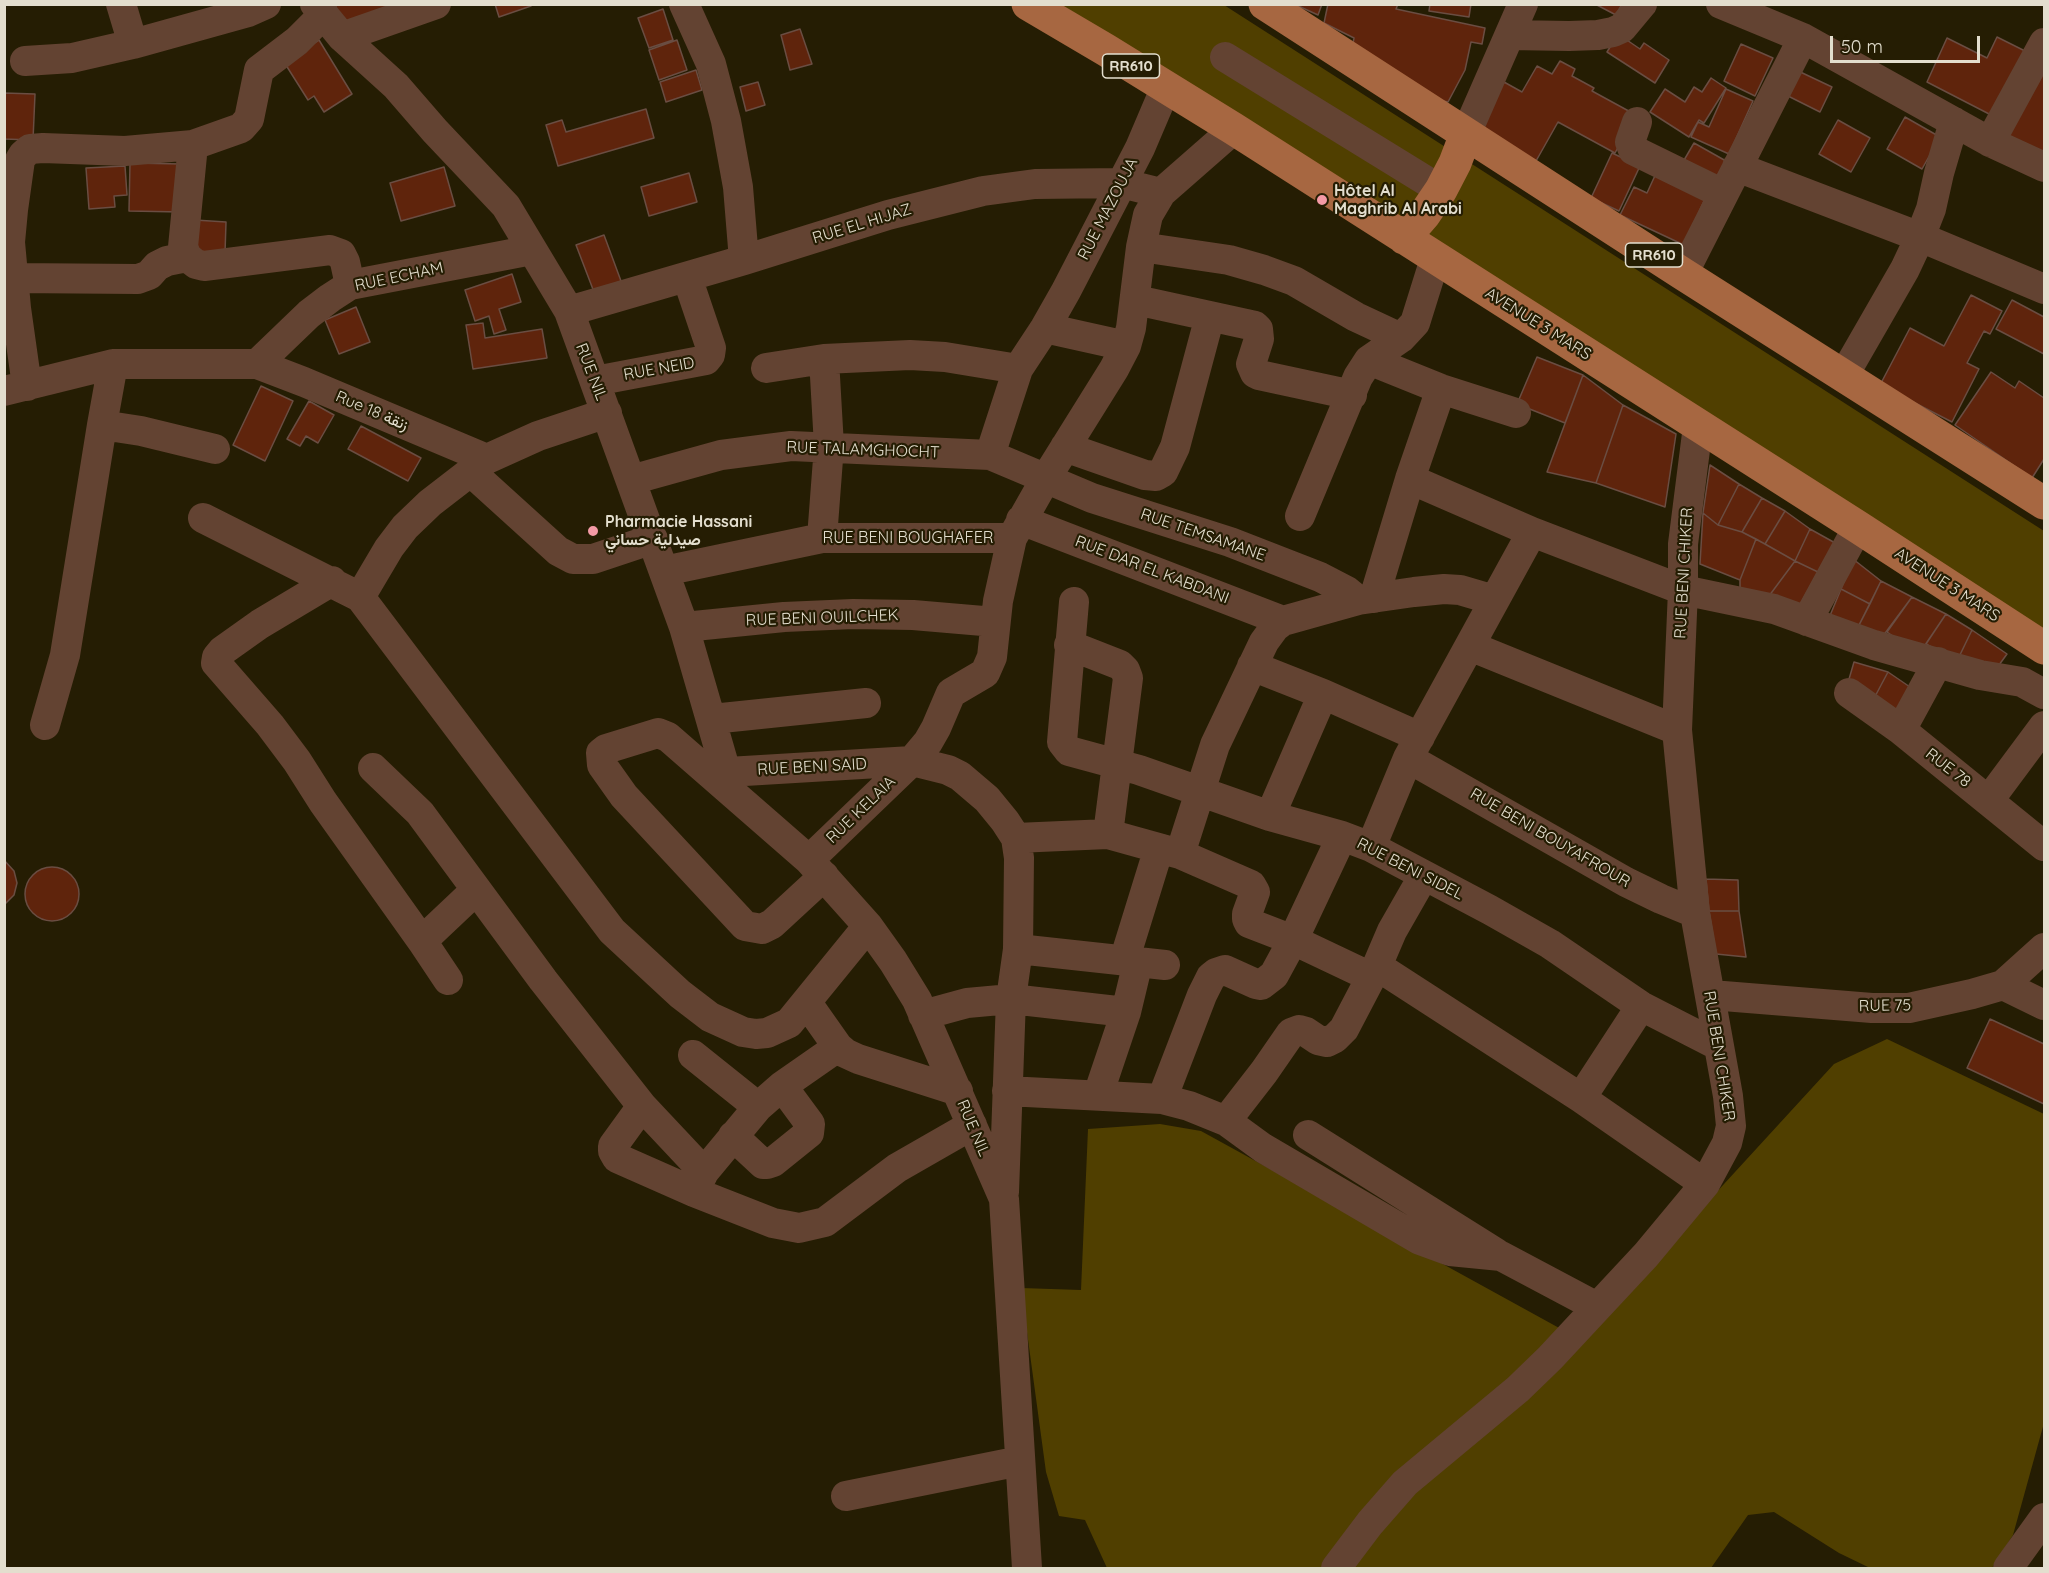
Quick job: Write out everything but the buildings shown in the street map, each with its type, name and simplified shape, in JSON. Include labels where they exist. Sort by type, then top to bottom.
[{"type":"main road","name":"AVENUE 3 MARS","points":[[1028,4],[1234,129],[2044,648]]},
{"type":"main road","name":"RR610","points":[[1265,4],[1683,274],[2042,496]]},
{"type":"main road","points":[[1404,238],[1441,190],[1466,134]]},
{"type":"street","points":[[121,4],[133,44]]},
{"type":"street","points":[[25,61],[72,58],[133,44],[248,12],[266,4]]},
{"type":"street","points":[[256,364],[113,364],[16,388],[10,309],[13,278],[7,242],[20,160],[14,154],[43,148],[126,151],[193,145],[241,128],[249,119],[260,70],[325,15],[436,4]]},
{"type":"street","points":[[684,4],[711,64],[726,121],[738,187],[744,260]]},
{"type":"street","points":[[1466,134],[1523,4]]},
{"type":"street","points":[[1510,35],[1569,36],[1613,32],[1622,28],[1642,4]]},
{"type":"street","points":[[1721,4],[1803,39],[1990,142],[2044,167]]},
{"type":"street","name":"RUE NIL","points":[[325,15],[396,86],[506,206],[569,311],[684,627],[712,719],[719,772],[817,868],[868,926],[893,961],[924,1015],[1004,1199],[1027,1569]]},
{"type":"street","points":[[1683,274],[1803,39]]},
{"type":"street","points":[[1990,142],[2044,43]]},
{"type":"street","points":[[1225,57],[1441,190]]},
{"type":"street","name":"RUE MAZOUJA","points":[[990,455],[1018,369],[1066,291],[1140,148],[1166,87]]},
{"type":"street","points":[[1637,122],[1630,142],[1633,150],[1724,194]]},
{"type":"street","points":[[1844,375],[1905,269],[1920,237],[1931,209],[1954,122]]},
{"type":"street","name":"RUE KELAIA","points":[[719,772],[668,736],[658,733],[606,749],[601,753],[600,758],[602,765],[624,796],[745,926],[762,929],[772,924],[817,868],[928,742],[951,693],[985,673],[992,657],[995,622],[1017,529],[1126,346],[1136,300],[1141,247],[1148,215],[1161,194],[1234,129]]},
{"type":"street","points":[[193,145],[183,247],[187,257],[196,264],[204,266],[330,250],[340,254],[348,273]]},
{"type":"street","points":[[1737,167],[1920,237],[2044,289]]},
{"type":"street","name":"RUE EL HIJAZ","points":[[569,311],[888,215],[983,191],[1035,184],[1121,183],[1161,194]]},
{"type":"street","points":[[1141,247],[1229,260],[1264,270],[1294,281],[1401,338]]},
{"type":"street","name":"RUE ECHAM","points":[[256,364],[309,314],[330,298],[348,273],[532,250]]},
{"type":"street","points":[[13,278],[138,279],[167,261],[187,257]]},
{"type":"street","points":[[1300,516],[1358,377],[1369,360],[1401,338],[1415,323],[1435,259]]},
{"type":"street","name":"RUE NEID","points":[[595,381],[706,360],[711,348],[687,277]]},
{"type":"street","points":[[1136,300],[1250,324],[1257,329],[1259,339],[1251,364],[1259,375],[1352,395]]},
{"type":"street","points":[[1065,447],[1145,475],[1156,476],[1164,472],[1171,457],[1189,397],[1210,316]]},
{"type":"street","points":[[1045,328],[1126,346]]},
{"type":"street","points":[[766,368],[824,359],[910,355],[945,357],[1018,369]]},
{"type":"street","points":[[822,538],[829,446],[824,359]]},
{"type":"street","points":[[1369,360],[1442,389],[1516,413]]},
{"type":"street","points":[[45,725],[65,655],[113,364]]},
{"type":"street","name":"Rue 18 زنقة","points":[[256,364],[304,382],[479,466],[558,551],[573,559],[593,559],[652,539]]},
{"type":"street","points":[[1366,599],[1442,389]]},
{"type":"street","points":[[360,597],[388,548],[405,527],[430,503],[479,466],[538,436],[607,413]]},
{"type":"street","points":[[102,425],[141,431],[215,449]]},
{"type":"street","name":"RUE BENI CHIKER","points":[[1336,1569],[1370,1523],[1405,1483],[1518,1389],[1646,1255],[1705,1184],[1727,1143],[1731,1126],[1728,1096],[1695,913],[1677,730],[1683,544],[1698,426]]},
{"type":"street","name":"RUE TALAMGHOCHT","points":[[631,480],[721,455],[791,446],[990,455],[1046,478]]},
{"type":"street","name":"RUE TEMSAMANE","points":[[1046,478],[1092,498],[1230,542],[1320,577],[1366,599]]},
{"type":"street","points":[[1410,478],[1532,532],[1683,590],[1774,609],[1874,645],[1980,675],[2022,682],[2044,694]]},
{"type":"street","points":[[203,518],[360,597],[612,931],[666,982],[710,1017],[743,1032],[767,1033],[789,1023],[868,926]]},
{"type":"street","points":[[1807,621],[1858,527]]},
{"type":"street","name":"RUE BENI BOUGHAFER","points":[[664,571],[822,538],[1017,529]]},
{"type":"street","name":"RUE DAR EL KABDANI","points":[[1017,529],[1283,621]]},
{"type":"street","points":[[1371,847],[1414,747],[1532,532]]},
{"type":"street","points":[[332,581],[260,624],[222,651],[216,663],[270,725],[448,980]]},
{"type":"street","points":[[1098,1095],[1142,962],[1170,851],[1199,789],[1215,745],[1269,633],[1283,621],[1366,599],[1444,589],[1460,590],[1494,600]]},
{"type":"street","points":[[1074,602],[1069,645],[1119,665],[1125,670],[1128,686],[1108,834]]},
{"type":"street","name":"RUE BENI OUILCHEK","points":[[684,627],[784,617],[853,614],[914,615],[995,622]]},
{"type":"street","name":"RUE BENI SIDEL","points":[[1069,645],[1062,742],[1069,751],[1199,789],[1270,816],[1342,836],[1371,847],[1550,944],[1641,1006],[1719,1046]]},
{"type":"street","points":[[1470,646],[1677,730]]},
{"type":"street","points":[[1901,730],[1938,662]]},
{"type":"street","name":"RUE BENI BOUYAFROUR","points":[[1252,666],[1323,694],[1414,747],[1626,882],[1695,913]]},
{"type":"street","name":"RUE 78","points":[[1849,693],[1901,730],[2044,846]]},
{"type":"street","points":[[1270,816],[1323,694]]},
{"type":"street","points":[[712,719],[866,703]]},
{"type":"street","points":[[1989,800],[2044,726]]},
{"type":"street","name":"RUE BENI SAID","points":[[719,772],[912,761],[948,770],[970,783],[1005,821],[1016,838]]},
{"type":"street","points":[[373,768],[420,813],[543,980],[699,1182]]},
{"type":"street","points":[[1004,1199],[1011,999],[1018,949],[1019,858],[1016,838],[1108,834],[1170,851],[1251,885],[1255,892],[1247,914],[1250,923],[1374,971],[1581,1098],[1705,1184]]},
{"type":"street","points":[[1162,1099],[1202,995],[1212,978],[1216,973],[1225,970],[1257,984],[1264,983],[1274,975],[1342,836]]},
{"type":"street","points":[[1226,1121],[1291,1033],[1299,1030],[1327,1042],[1340,1034],[1374,971],[1392,931],[1424,875]]},
{"type":"street","points":[[422,941],[476,890]]},
{"type":"street","name":"RUE 75","points":[[1711,994],[1872,1008],[1909,1008],[2003,985],[2044,948]]},
{"type":"street","points":[[1018,949],[1142,962]]},
{"type":"street","points":[[2003,985],[2044,1005]]},
{"type":"street","points":[[924,1015],[967,1003],[1011,999],[1126,1012]]},
{"type":"street","points":[[807,1003],[838,1047],[858,1059],[958,1091]]},
{"type":"street","points":[[1581,1098],[1641,1006]]},
{"type":"street","points":[[699,1182],[758,1107],[782,1086],[838,1047]]},
{"type":"street","points":[[693,1055],[758,1107]]},
{"type":"street","points":[[734,1136],[763,1164],[767,1164],[773,1162],[809,1133],[810,1124],[782,1086]]},
{"type":"street","points":[[1007,1091],[1162,1099],[1189,1106],[1226,1121],[1263,1148],[1420,1240],[1450,1251],[1501,1256]]},
{"type":"street","points":[[642,1106],[613,1146],[614,1155],[617,1158],[699,1182],[787,1227],[811,1227],[835,1216],[897,1168],[972,1125]]},
{"type":"street","points":[[1308,1135],[1501,1256],[1597,1307]]},
{"type":"street","points":[[846,1496],[1020,1461]]},
{"type":"street","points":[[2008,1569],[2044,1518]]},
{"type":"shaded area","points":[[1038,5],[1224,5],[2044,531],[2044,632]]},
{"type":"shaded area","points":[[1887,1039],[2044,1114],[2044,1423],[2013,1535],[1992,1568],[1870,1568],[1839,1553],[1774,1512],[1748,1515],[1711,1568],[1107,1568],[1085,1520],[1059,1516],[1046,1472],[1021,1288],[1081,1290],[1088,1129],[1160,1124],[1201,1131],[1581,1340],[1834,1064]]},
{"type":"place","name":"Hôtel Al Maghrib Al Arabi","points":[[1322,200]]},
{"type":"place","name":"Pharmacie Hassani صيدلية حساني","points":[[593,531]]}]
